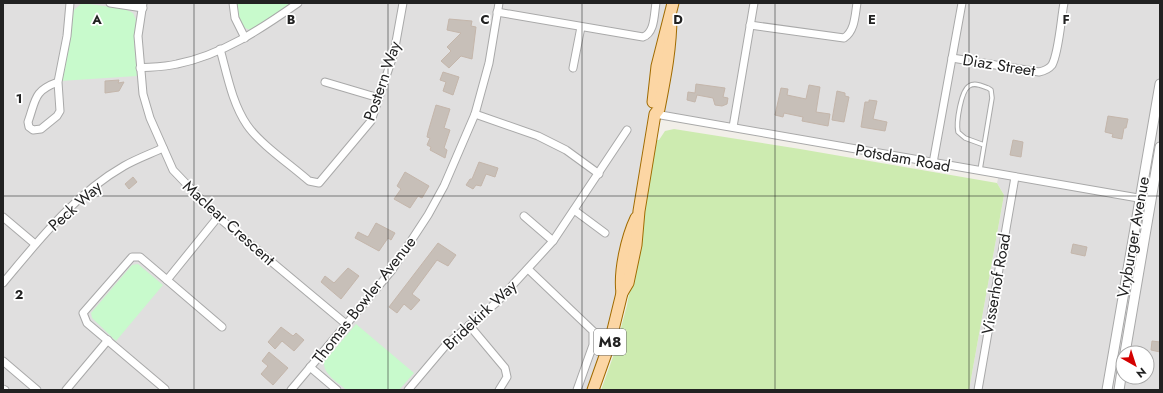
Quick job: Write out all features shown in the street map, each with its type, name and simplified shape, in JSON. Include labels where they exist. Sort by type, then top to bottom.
[{"type":"main road","name":"M8","points":[[593,390],[610,342],[622,293],[628,283],[636,245],[639,211],[655,114],[653,103],[658,66],[673,3]]},
{"type":"street","points":[[58,82],[44,87],[39,92],[28,122],[29,127],[33,130],[41,129],[59,114],[61,108],[58,82],[67,36],[70,3]]},
{"type":"street","points":[[110,3],[143,5]]},
{"type":"street","points":[[233,3],[235,18],[245,38]]},
{"type":"street","points":[[140,68],[175,65],[220,49],[245,38],[298,3]]},
{"type":"street","name":"Postern Way","points":[[220,49],[237,106],[247,124],[276,152],[314,183],[323,180],[371,121],[394,53],[404,3]]},
{"type":"street","name":"Thomas Bowler Avenue","points":[[291,390],[392,270],[428,215],[452,170],[475,114],[489,63],[499,3]]},
{"type":"street","points":[[497,12],[640,37],[648,35],[651,30],[656,3]]},
{"type":"street","points":[[733,127],[754,3]]},
{"type":"street","points":[[750,25],[838,39],[844,38],[849,35],[852,29],[857,3]]},
{"type":"street","points":[[933,163],[962,3]]},
{"type":"street","name":"Diaz Street","points":[[952,58],[1039,72],[1047,70],[1052,64],[1055,55],[1064,3]]},
{"type":"street","name":"Maclear Crescent","points":[[143,5],[138,36],[140,68],[146,108],[163,148],[177,174],[218,217],[346,324]]},
{"type":"street","points":[[572,68],[581,27]]},
{"type":"street","points":[[325,82],[379,98]]},
{"type":"street","name":"Vryburger Avenue","points":[[1107,390],[1139,198],[1160,84]]},
{"type":"street","points":[[475,114],[538,136],[566,150],[599,174]]},
{"type":"street","name":"Potsdam Road","points":[[655,114],[1151,200]]},
{"type":"street","name":"Bridekirk Way","points":[[408,390],[446,345],[497,302],[552,241],[599,174],[627,130]]},
{"type":"street","name":"Vryburger Avenue","points":[[1126,345],[1160,147]]},
{"type":"street","name":"Peck Way","points":[[3,283],[55,222],[102,181],[123,167],[163,148]]},
{"type":"street","name":"Visserhof Road","points":[[978,390],[1015,177]]},
{"type":"street","points":[[574,210],[605,233]]},
{"type":"street","points":[[524,216],[552,241]]},
{"type":"street","points":[[3,217],[36,244]]},
{"type":"street","points":[[167,280],[218,217]]},
{"type":"street","points":[[165,389],[87,324],[83,313],[128,260],[132,257],[140,258],[222,327]]},
{"type":"street","points":[[528,269],[593,331],[593,345],[577,390]]},
{"type":"street","points":[[469,325],[505,368],[507,377],[499,390]]},
{"type":"street","points":[[66,390],[108,340]]},
{"type":"street","points":[[3,361],[37,390]]},
{"type":"street","points":[[310,367],[337,390]]},
{"type":"lane","points":[[980,171],[992,94],[988,88],[974,84],[963,93],[957,122],[958,132],[965,138],[984,145]]},
{"type":"shaded area","points":[[3,3],[1160,3],[1160,390],[969,390],[1004,195],[997,183],[999,174],[655,114],[622,293],[592,390],[4,390]]},
{"type":"green space","points":[[82,3],[125,9],[133,13],[136,20],[134,43],[137,76],[60,81],[74,10]]},
{"type":"green space","points":[[236,3],[291,3],[255,29],[250,30],[243,27],[237,11]]},
{"type":"green space","points":[[674,129],[997,183],[1004,195],[969,390],[601,390],[614,354],[627,305],[657,140],[659,140],[665,131]]},
{"type":"green space","points":[[138,264],[163,285],[116,341],[92,318],[91,313],[132,265]]},
{"type":"green space","points":[[356,324],[414,373],[399,390],[347,390],[328,374],[324,366],[324,362]]},
{"type":"building","points":[[449,19],[472,21],[471,26],[476,27],[472,59],[461,56],[449,68],[441,61],[451,51],[447,47],[461,33],[447,30]]},
{"type":"building","points":[[443,72],[459,77],[453,95],[443,91],[446,82],[440,80]]},
{"type":"building","points":[[119,80],[118,83],[124,82],[119,91],[105,93],[105,81]]},
{"type":"building","points":[[696,84],[725,88],[723,97],[728,98],[727,104],[722,106],[715,105],[713,98],[697,95],[695,102],[687,100],[688,92],[695,93]]},
{"type":"building","points":[[809,85],[820,87],[816,112],[830,114],[828,126],[802,121],[803,117],[784,113],[783,117],[775,115],[781,88],[788,89],[787,95],[806,99]]},
{"type":"building","points":[[837,91],[845,93],[845,96],[849,97],[844,122],[832,120]]},
{"type":"building","points":[[869,100],[877,101],[873,119],[887,122],[885,131],[861,127],[865,102],[869,102]]},
{"type":"building","points":[[436,105],[450,109],[444,128],[450,130],[444,148],[447,150],[445,158],[430,150],[431,147],[427,145],[430,138],[427,137],[428,132]]},
{"type":"building","points":[[1108,116],[1128,119],[1126,128],[1124,128],[1122,139],[1112,137],[1113,134],[1105,132]]},
{"type":"building","points":[[1013,140],[1023,142],[1021,157],[1010,155]]},
{"type":"building","points":[[479,162],[498,168],[495,177],[486,174],[481,186],[476,185],[473,189],[466,185],[470,179],[472,179]]},
{"type":"building","points":[[405,172],[429,186],[422,198],[418,196],[410,208],[394,199],[401,189],[397,186]]},
{"type":"building","points":[[133,177],[137,182],[129,189],[125,184]]},
{"type":"building","points":[[376,223],[395,233],[391,240],[388,238],[379,251],[355,238],[358,232],[368,237]]},
{"type":"building","points":[[438,243],[456,255],[448,266],[437,260],[412,294],[420,300],[411,310],[404,304],[397,313],[389,307]]},
{"type":"building","points":[[1073,244],[1087,247],[1085,256],[1071,253]]},
{"type":"building","points":[[348,268],[359,276],[341,299],[321,282],[325,276],[334,283]]},
{"type":"building","points":[[281,327],[293,336],[296,333],[304,340],[294,351],[282,341],[275,349],[268,342]]},
{"type":"building","points":[[1152,341],[1160,342],[1160,352],[1155,351],[1155,345],[1152,345]]},
{"type":"building","points":[[269,352],[288,368],[273,385],[261,374],[268,366],[262,361]]}]
